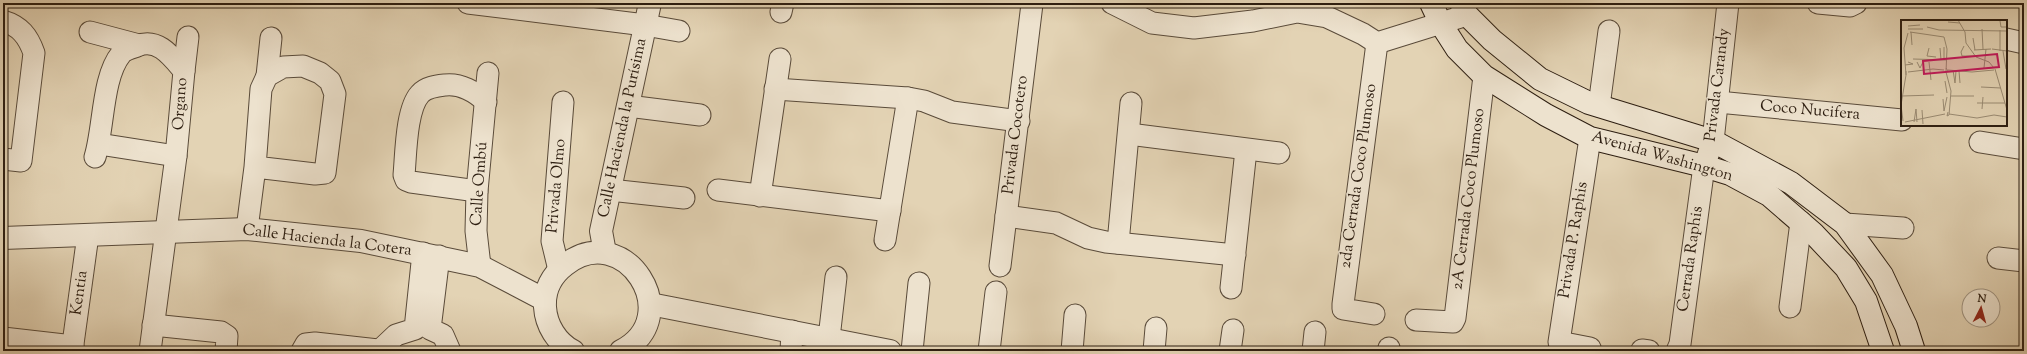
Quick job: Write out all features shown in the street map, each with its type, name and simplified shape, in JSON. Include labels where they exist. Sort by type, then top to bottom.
[{"type":"street","points":[[468,3],[577,10],[679,31]]},
{"type":"street","name":"Calle Hacienda la Purísima","points":[[605,253],[601,231],[650,3]]},
{"type":"street","name":"Privada Cocotero","points":[[1000,266],[1019,121],[1029,3]]},
{"type":"street","points":[[1112,3],[1152,23],[1194,28],[1253,21],[1297,12],[1327,17],[1377,42],[1441,24],[1464,9]]},
{"type":"street","name":"Avenida Washington","points":[[1431,3],[1441,24],[1457,49],[1484,76],[1546,115],[1590,138],[1649,154],[1704,166],[1730,174],[1769,195],[1801,222],[1846,268],[1866,301],[1883,351]]},
{"type":"street","name":"Privada Carandy","points":[[1704,166],[1713,141],[1728,3]]},
{"type":"street","points":[[1818,3],[1850,6],[1856,3]]},
{"type":"street","name":"Avenida Washington","points":[[1464,9],[1492,40],[1540,79],[1600,106],[1690,132],[1713,141],[1791,183],[1845,224],[1882,275],[1906,326],[1914,351]]},
{"type":"street","points":[[3,22],[17,28],[30,41],[34,53],[34,65],[21,161],[3,159]]},
{"type":"street","points":[[1600,106],[1609,31]]},
{"type":"street","name":"Organo","points":[[90,32],[146,44],[168,52],[184,71],[176,156],[150,351]]},
{"type":"street","points":[[184,71],[188,37]]},
{"type":"street","points":[[247,228],[255,167],[261,89],[267,76],[271,38]]},
{"type":"street","points":[[2007,39],[2024,42]]},
{"type":"street","name":"2da Cerrada Coco Plumoso","points":[[1374,314],[1344,310],[1342,304],[1377,42]]},
{"type":"street","points":[[146,44],[122,53],[111,70],[97,151],[176,156]]},
{"type":"street","points":[[760,196],[780,59]]},
{"type":"street","points":[[255,167],[315,174],[325,173],[335,94],[330,81],[320,73],[297,65],[283,67],[267,76]]},
{"type":"street","name":"Calle Ombú","points":[[480,266],[476,231],[477,190],[488,73]]},
{"type":"street","name":"2A Cerrada Coco Plumoso","points":[[1416,320],[1453,322],[1484,76]]},
{"type":"street","points":[[477,190],[411,182],[406,180],[404,175],[412,107],[420,94],[432,87],[452,84],[477,93],[486,102]]},
{"type":"street","points":[[775,89],[908,98],[924,101],[952,112],[1019,121]]},
{"type":"street","points":[[885,240],[908,98]]},
{"type":"street","name":"Privada Olmo","points":[[559,270],[552,241],[564,102]]},
{"type":"street","name":"Coco Nucifera","points":[[1718,102],[1901,120]]},
{"type":"street","points":[[1118,243],[1131,103]]},
{"type":"street","points":[[628,106],[700,115]]},
{"type":"street","points":[[1129,134],[1279,153]]},
{"type":"street","name":"Privada P. Raphis","points":[[1590,138],[1559,342],[1590,348]]},
{"type":"street","points":[[1980,142],[2024,149]]},
{"type":"street","points":[[1231,288],[1246,150]]},
{"type":"street","name":"Cerrada Raphis","points":[[1677,351],[1680,344],[1704,166]]},
{"type":"street","points":[[610,190],[684,198]]},
{"type":"street","points":[[718,190],[890,211]]},
{"type":"street","points":[[1006,216],[1056,223],[1088,238],[1118,243],[1235,256]]},
{"type":"street","points":[[1790,307],[1801,222]]},
{"type":"street","points":[[1845,224],[1902,228]]},
{"type":"street","name":"Calle Hacienda la Cotera","points":[[3,238],[247,228],[361,241],[431,254],[480,266],[545,300]]},
{"type":"street","name":"Kentia","points":[[73,348],[88,235]]},
{"type":"street","points":[[573,351],[558,340],[550,328],[545,314],[545,300],[549,284],[559,270],[572,259],[583,255],[605,253],[622,259],[637,270],[646,286],[650,304],[648,320],[640,335],[628,347],[621,351]]},
{"type":"street","points":[[302,351],[306,344],[315,343],[379,350],[396,335],[415,329],[431,254]]},
{"type":"street","points":[[431,254],[430,329],[443,335],[450,351]]},
{"type":"street","points":[[1998,258],[2024,261]]},
{"type":"street","points":[[829,338],[836,277]]},
{"type":"street","points":[[912,351],[919,283]]},
{"type":"street","points":[[989,351],[996,292]]},
{"type":"street","points":[[650,304],[791,341],[829,338],[877,350]]},
{"type":"street","points":[[1072,351],[1075,315]]},
{"type":"street","points":[[154,325],[221,332],[227,336],[226,351]]},
{"type":"street","points":[[1154,351],[1156,328]]},
{"type":"street","points":[[1230,351],[1232,330]]},
{"type":"street","points":[[3,338],[73,348]]}]
